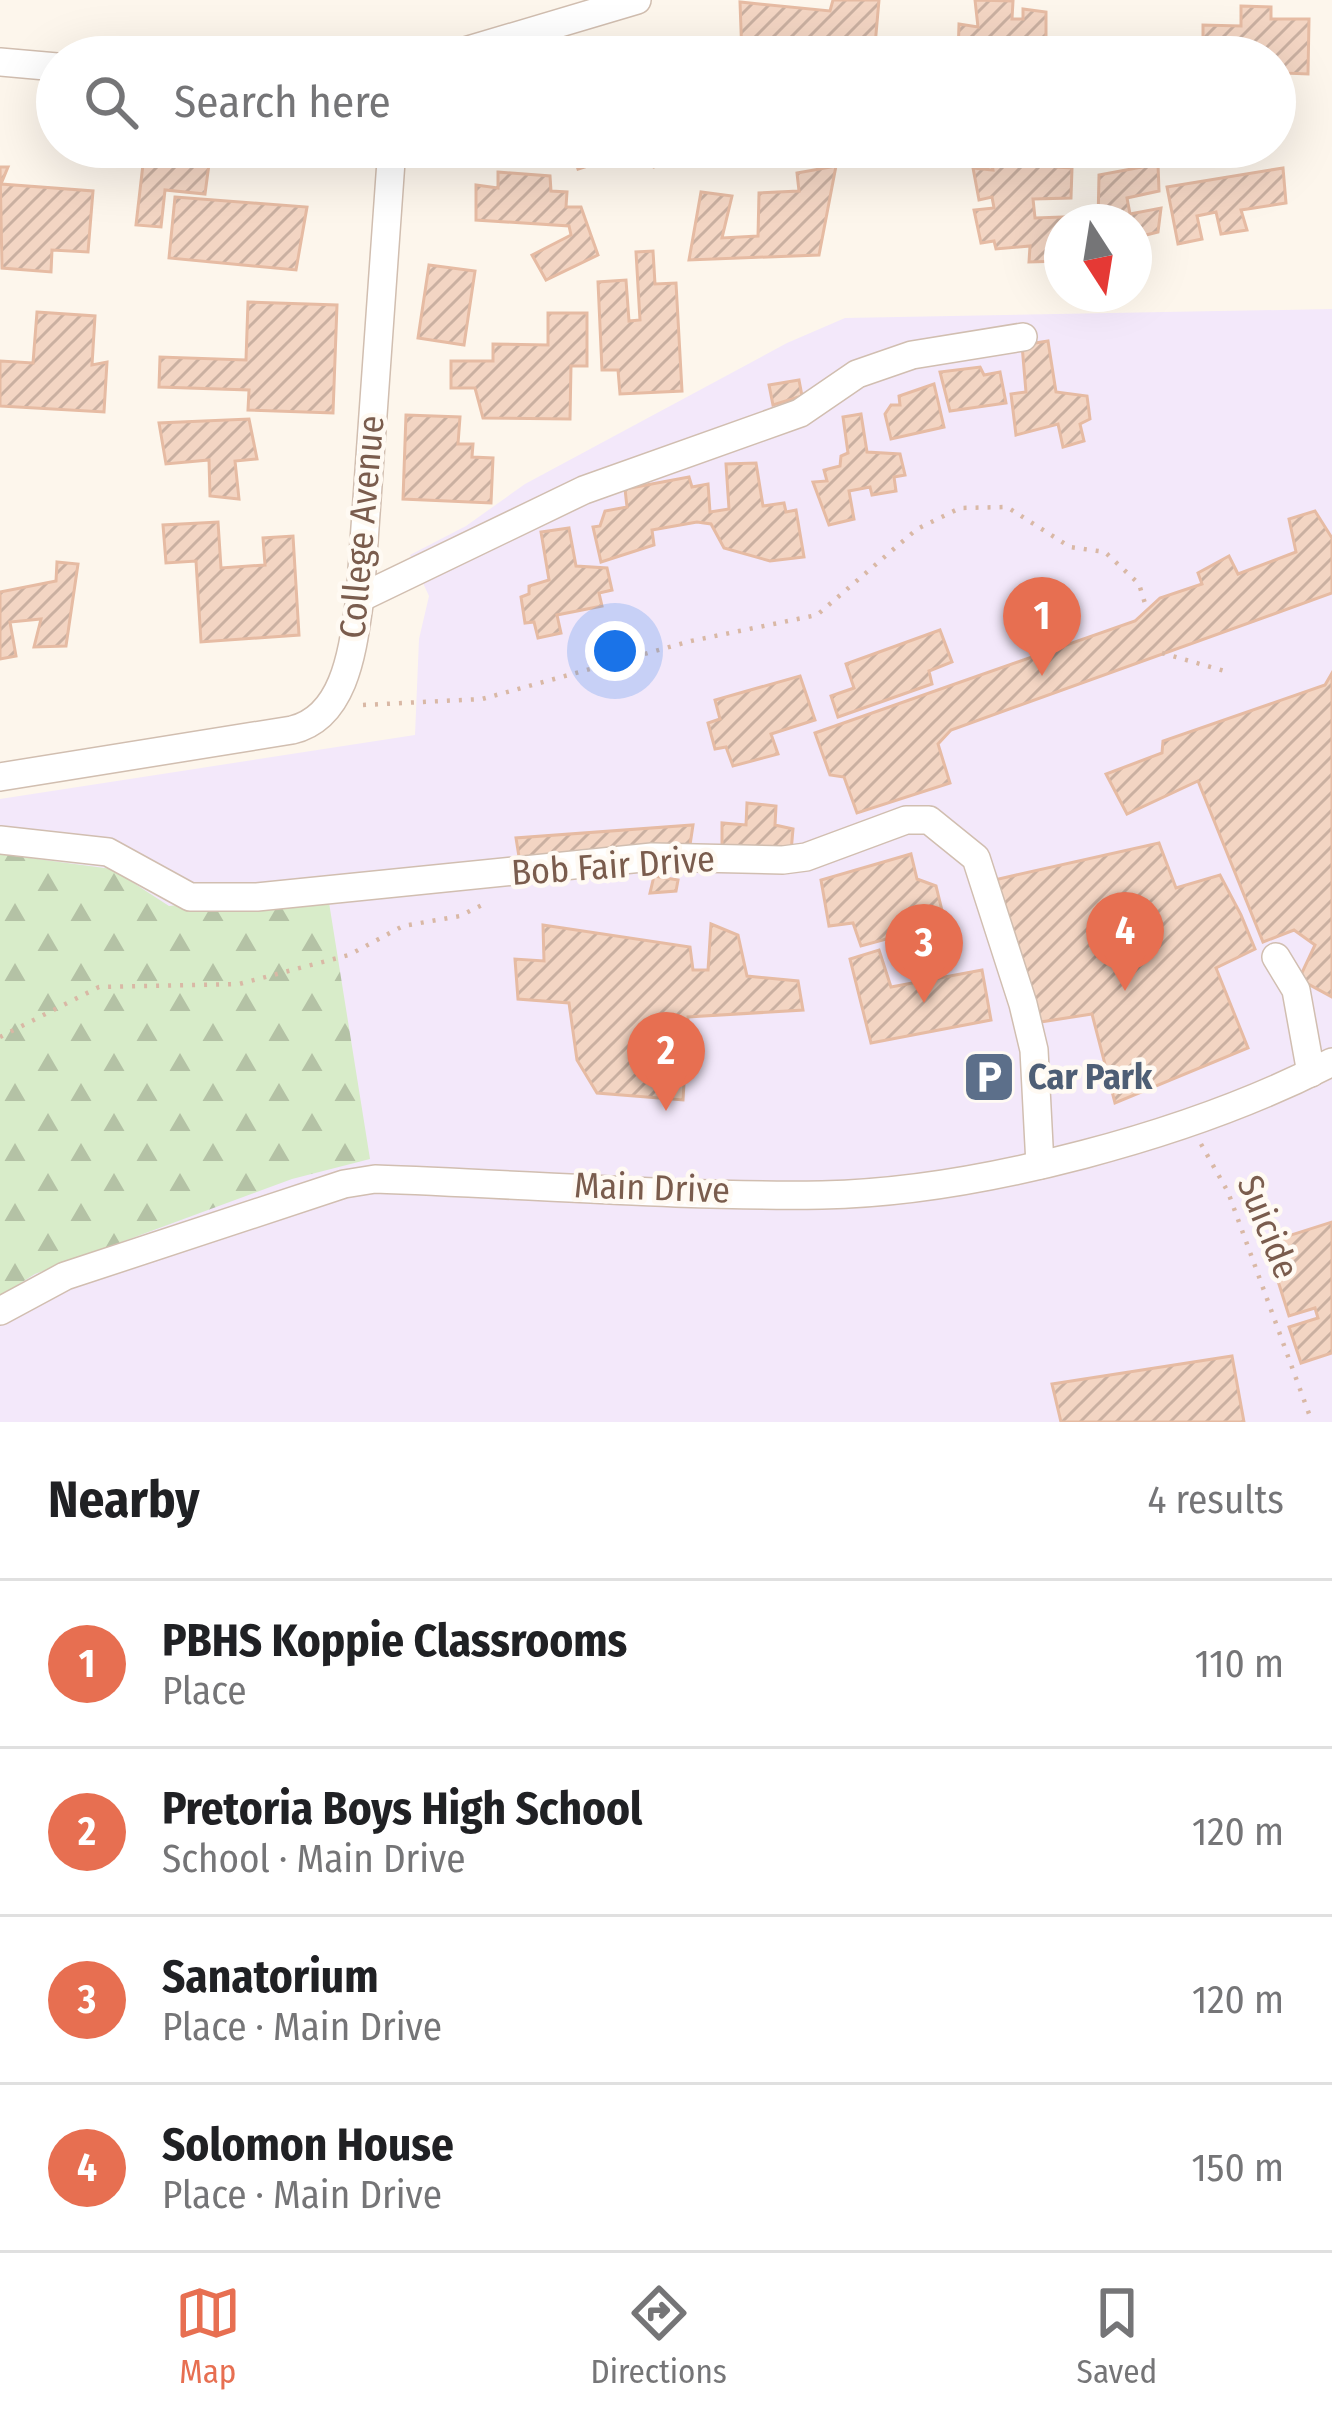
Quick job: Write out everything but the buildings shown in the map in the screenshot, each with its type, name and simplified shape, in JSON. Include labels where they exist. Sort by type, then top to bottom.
[{"type":"street","points":[[514,36],[625,2]]},
{"type":"street","points":[[0,62],[36,65]]},
{"type":"street","name":"College Avenue","points":[[330,707],[352,653],[360,598],[391,168]]},
{"type":"street","points":[[360,598],[584,490],[800,413],[857,374],[912,355],[1023,337]]},
{"type":"street","points":[[0,777],[292,730],[316,721],[330,707]]},
{"type":"street","name":"Bob Fair Drive","points":[[0,840],[108,851],[190,897],[257,897],[652,857],[783,860],[906,820],[929,820],[976,858],[1034,1050],[1040,1165]]},
{"type":"street","points":[[1276,957],[1296,990],[1325,1070]]},
{"type":"street","name":"Main Drive","points":[[0,1311],[65,1276],[316,1191],[375,1179],[819,1195],[1040,1165],[1189,1124],[1325,1070]]},
{"type":"path","points":[[330,707],[482,700],[691,641],[817,615],[917,529],[960,508],[1007,507],[1070,548],[1105,552],[1139,584],[1147,610]]},
{"type":"path","points":[[1162,653],[1228,672]]},
{"type":"path","points":[[0,1036],[99,987],[239,983],[349,955],[403,926],[460,916],[497,897]]},
{"type":"path","name":"Suicide","points":[[1189,1124],[1228,1192],[1312,1422]]},
{"type":"shaded area","points":[[1332,309],[1332,1422],[0,1422],[0,799],[415,735],[419,639],[429,596],[410,555],[466,526],[525,484],[787,343],[845,318]]},
{"type":"green space","points":[[0,854],[112,869],[169,906],[327,890],[370,1159],[292,1179],[35,1274],[0,1296]]},
{"type":"place","name":"PBHS Koppie Classrooms","points":[[1042,676]]},
{"type":"place","name":"Solomon House","points":[[1125,991]]},
{"type":"place","name":"Sanatorium","points":[[924,1003]]},
{"type":"place","name":"Car Park","points":[[989,1077]]},
{"type":"place","name":"Pretoria Boys High School","points":[[666,1111]]}]
